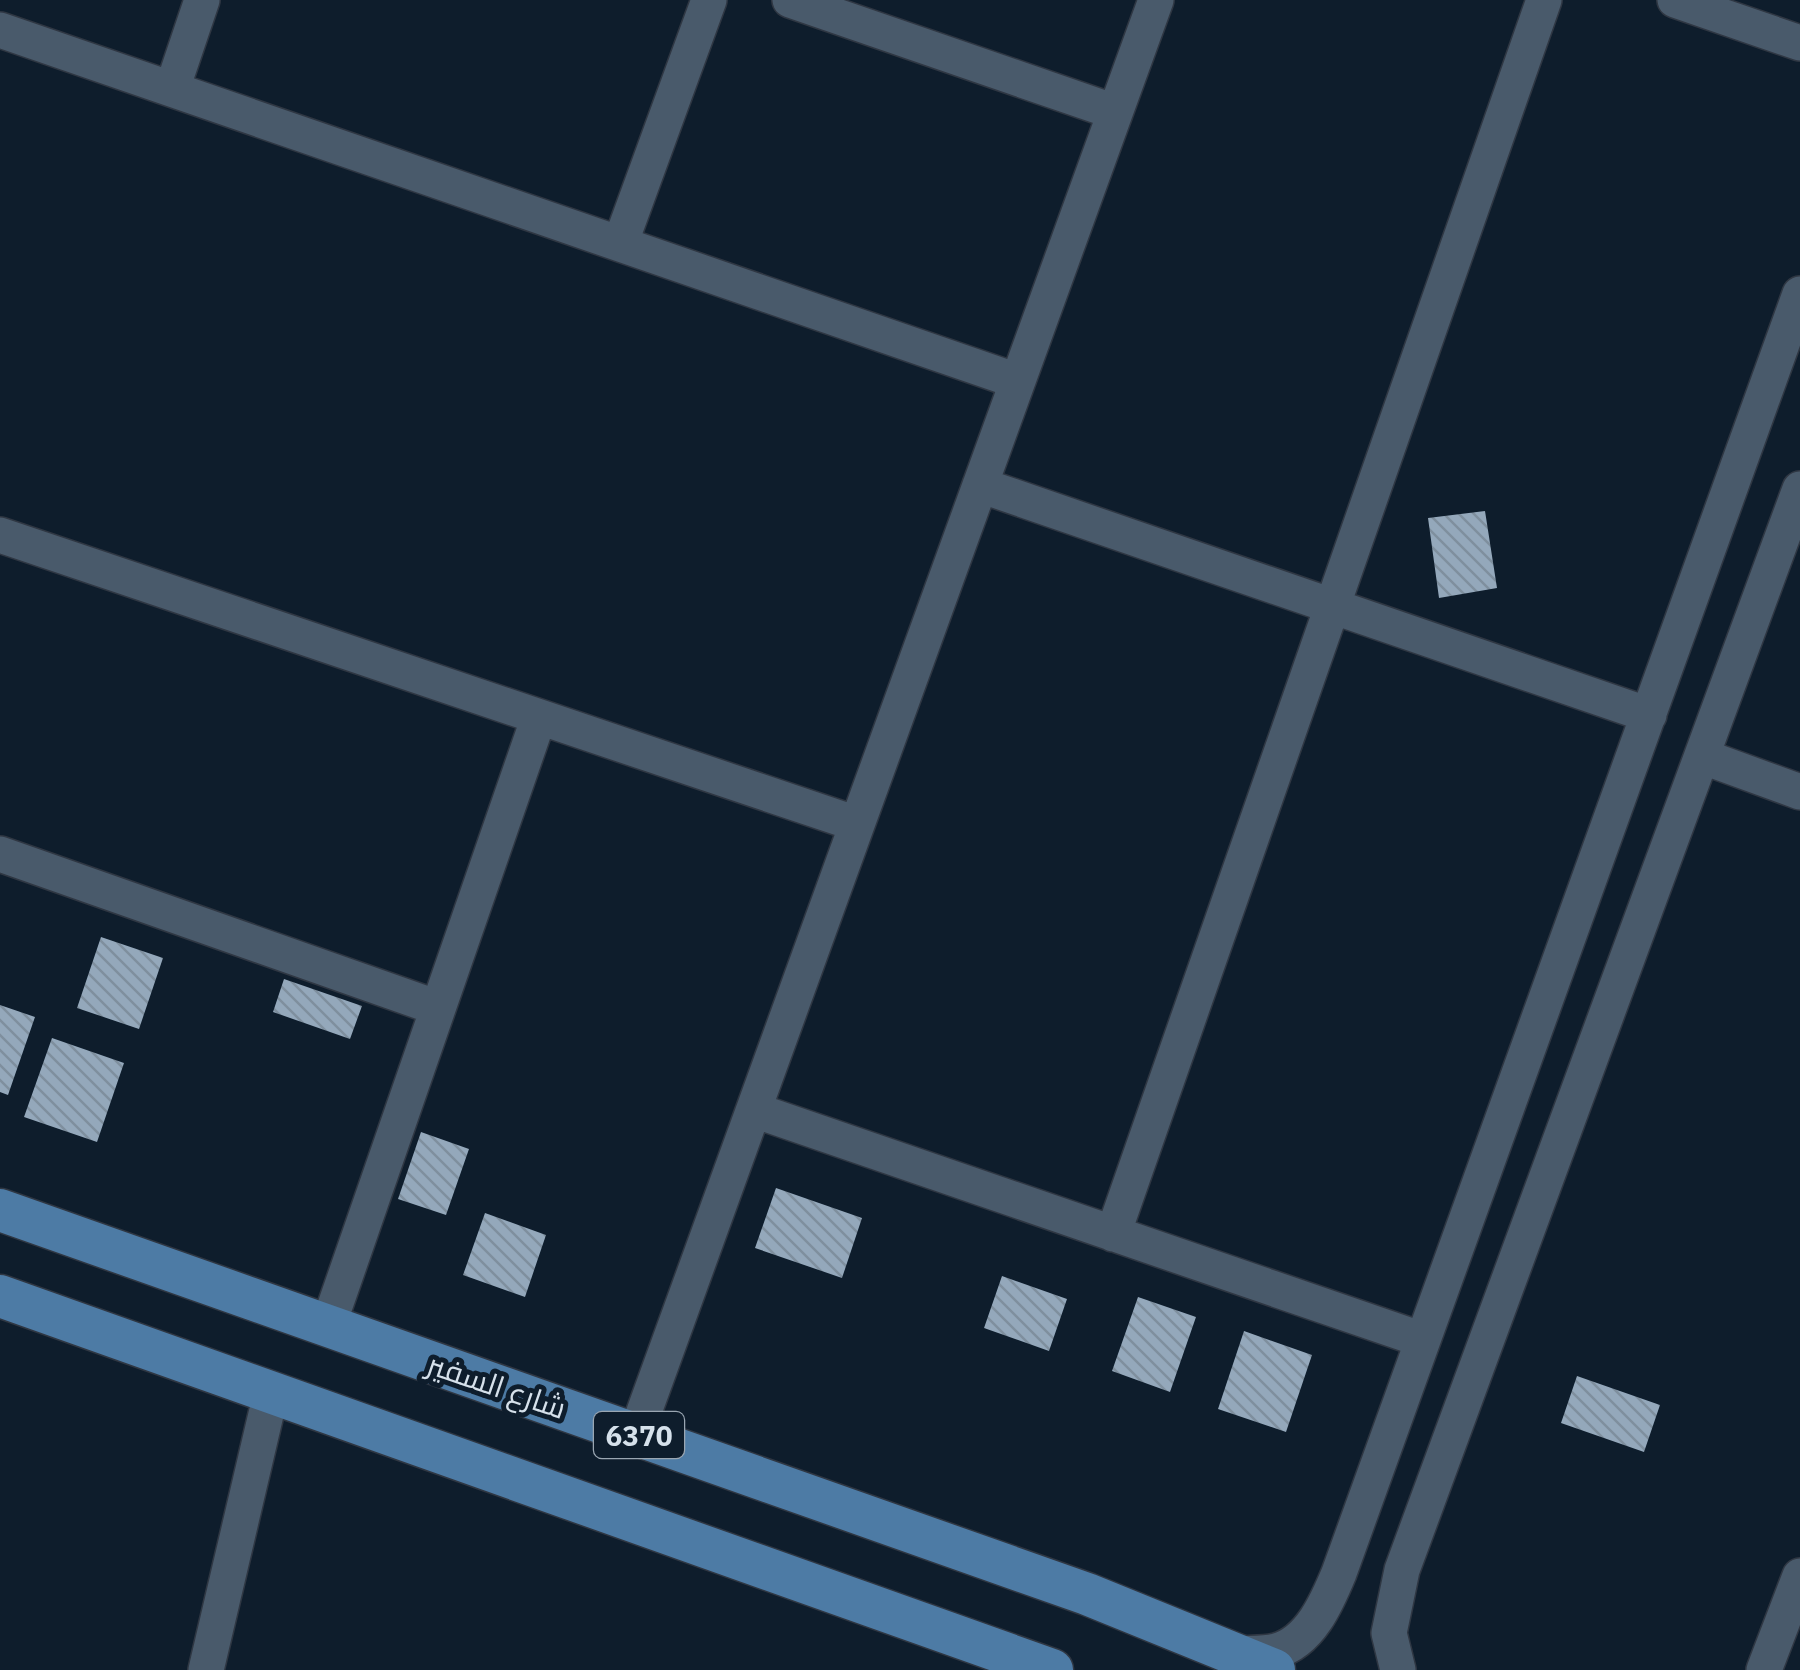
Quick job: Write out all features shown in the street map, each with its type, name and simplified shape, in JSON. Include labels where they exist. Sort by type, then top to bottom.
[{"type":"main road","name":"شارع السفير","points":[[0,1210],[1087,1594],[1274,1670]]},
{"type":"main road","points":[[0,1296],[1052,1670]]},
{"type":"street","points":[[172,89],[202,0]]},
{"type":"street","points":[[620,244],[710,0]]},
{"type":"street","points":[[790,0],[1116,112]]},
{"type":"street","points":[[636,1434],[1156,0]]},
{"type":"street","points":[[1113,1234],[1544,0]]},
{"type":"street","points":[[1675,0],[1800,43]]},
{"type":"street","points":[[0,30],[1018,381]]},
{"type":"street","points":[[1234,1654],[1278,1651],[1302,1636],[1324,1607],[1800,294]]},
{"type":"street","points":[[980,485],[1648,715]]},
{"type":"street","points":[[1398,1670],[1388,1633],[1402,1570],[1800,489]]},
{"type":"street","points":[[0,535],[857,824]]},
{"type":"street","points":[[328,1326],[538,716]]},
{"type":"street","points":[[1704,757],[1800,792]]},
{"type":"street","points":[[0,854],[438,1008]]},
{"type":"street","points":[[754,1110],[1423,1340]]},
{"type":"street","points":[[206,1670],[272,1393]]},
{"type":"street","points":[[1764,1670],[1800,1576]]},
{"type":"building","points":[[1485,511],[1497,588],[1439,598],[1428,518]]},
{"type":"building","points":[[101,937],[163,958],[139,1029],[77,1008]]},
{"type":"building","points":[[284,979],[362,1006],[350,1039],[273,1012]]},
{"type":"building","points":[[0,1005],[35,1017],[8,1095],[0,1092]]},
{"type":"building","points":[[52,1038],[124,1063],[97,1142],[24,1117]]},
{"type":"building","points":[[421,1132],[469,1149],[446,1215],[398,1199]]},
{"type":"building","points":[[776,1188],[862,1218],[842,1278],[755,1248]]},
{"type":"building","points":[[485,1213],[546,1235],[525,1297],[463,1275]]},
{"type":"building","points":[[1002,1276],[1067,1299],[1049,1351],[984,1328]]},
{"type":"building","points":[[1138,1297],[1196,1317],[1170,1392],[1112,1371]]},
{"type":"building","points":[[1244,1331],[1312,1355],[1286,1432],[1218,1409]]},
{"type":"building","points":[[1577,1376],[1660,1405],[1644,1452],[1561,1423]]}]
